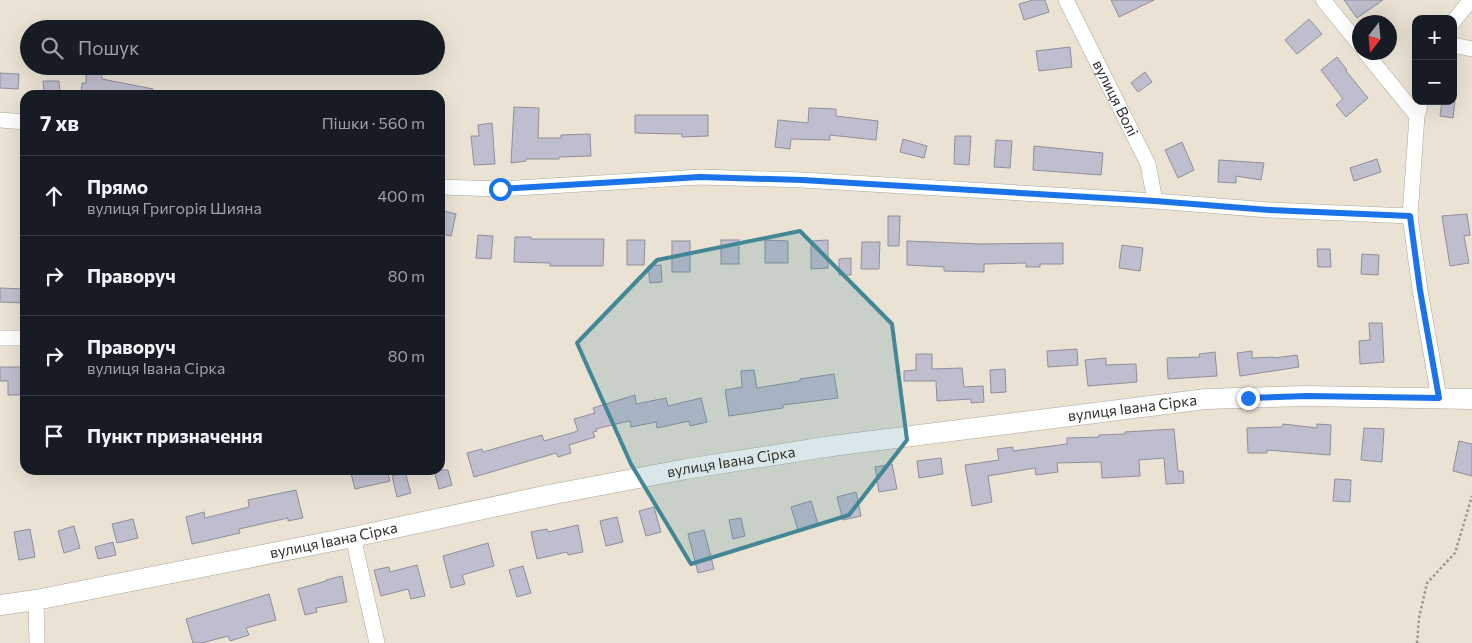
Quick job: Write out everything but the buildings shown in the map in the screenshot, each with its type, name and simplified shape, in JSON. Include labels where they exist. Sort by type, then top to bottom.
[{"type":"street","name":"вулиця Волі","points":[[1066,0],[1148,164],[1155,201]]},
{"type":"street","points":[[1323,0],[1352,35]]},
{"type":"street","points":[[1457,17],[1471,0]]},
{"type":"street","points":[[1457,46],[1472,49]]},
{"type":"street","points":[[1372,60],[1417,116]]},
{"type":"street","points":[[1419,105],[1410,216],[1420,290],[1439,398]]},
{"type":"street","points":[[0,120],[20,122]]},
{"type":"street","points":[[445,187],[500,189],[700,177],[811,181],[1155,201],[1269,210],[1410,216]]},
{"type":"street","points":[[0,338],[20,338]]},
{"type":"street","name":"вулиця Івана Сірка","points":[[0,605],[36,600],[352,537],[549,495],[686,469],[832,446],[1206,399],[1307,396],[1472,399]]},
{"type":"street","points":[[352,537],[378,643]]},
{"type":"street","points":[[36,600],[37,643]]},
{"type":"path","points":[[1416,643],[1419,618],[1427,583],[1455,553],[1472,496]]},
{"type":"highlighted area","points":[[800,231],[892,324],[907,440],[849,515],[691,564],[631,464],[577,343],[657,260]]},
{"type":"route","points":[[500,189],[700,177],[802,180],[1155,201],[1269,210],[1410,216],[1420,290],[1439,398],[1307,396],[1248,398]]}]
